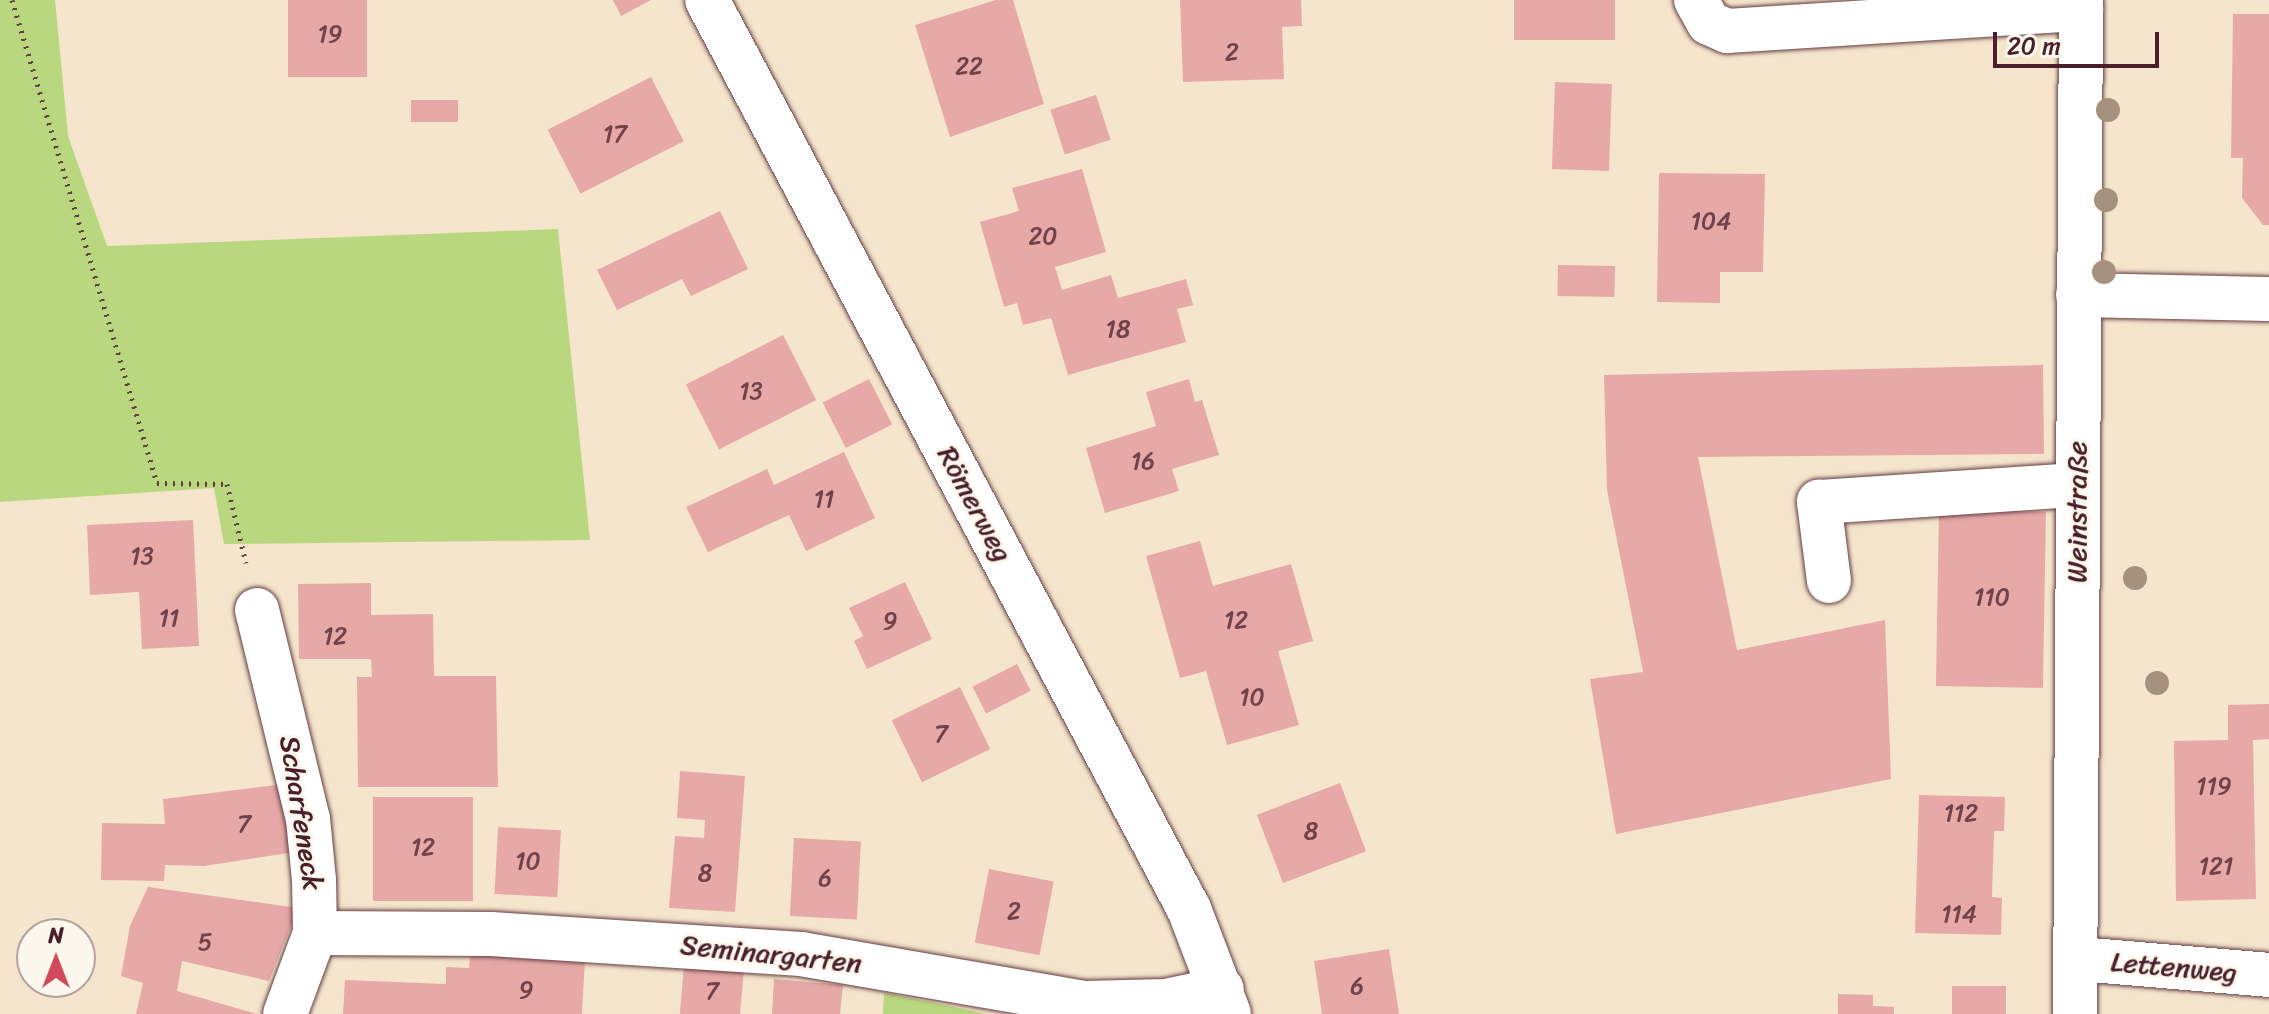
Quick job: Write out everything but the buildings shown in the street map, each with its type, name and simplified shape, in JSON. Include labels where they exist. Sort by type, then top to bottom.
[{"type":"street","name":"Römerweg","points":[[707,0],[1189,909],[1226,1002]]},
{"type":"street","name":"Weinstraße","points":[[1696,0],[1709,23],[1727,31],[2081,5],[2077,485],[2079,959],[2075,1014]]},
{"type":"street","points":[[2078,295],[2269,299]]},
{"type":"street","points":[[1829,581],[1819,502],[2077,485]]},
{"type":"street","name":"Scharfeneck","points":[[257,610],[308,819],[315,933],[285,1014]]},
{"type":"street","name":"Seminargarten","points":[[315,933],[491,934],[801,954],[1084,1003],[1226,1002]]},
{"type":"street","name":"Lettenweg","points":[[2079,959],[2269,975]]},
{"type":"path","points":[[12,0],[157,483],[227,484],[257,610]]},
{"type":"green space","points":[[0,0],[55,0],[68,136],[107,246],[558,229],[590,540],[224,544],[214,488],[0,502]]},
{"type":"green space","points":[[884,993],[935,1003],[987,1014],[883,1014]]}]
